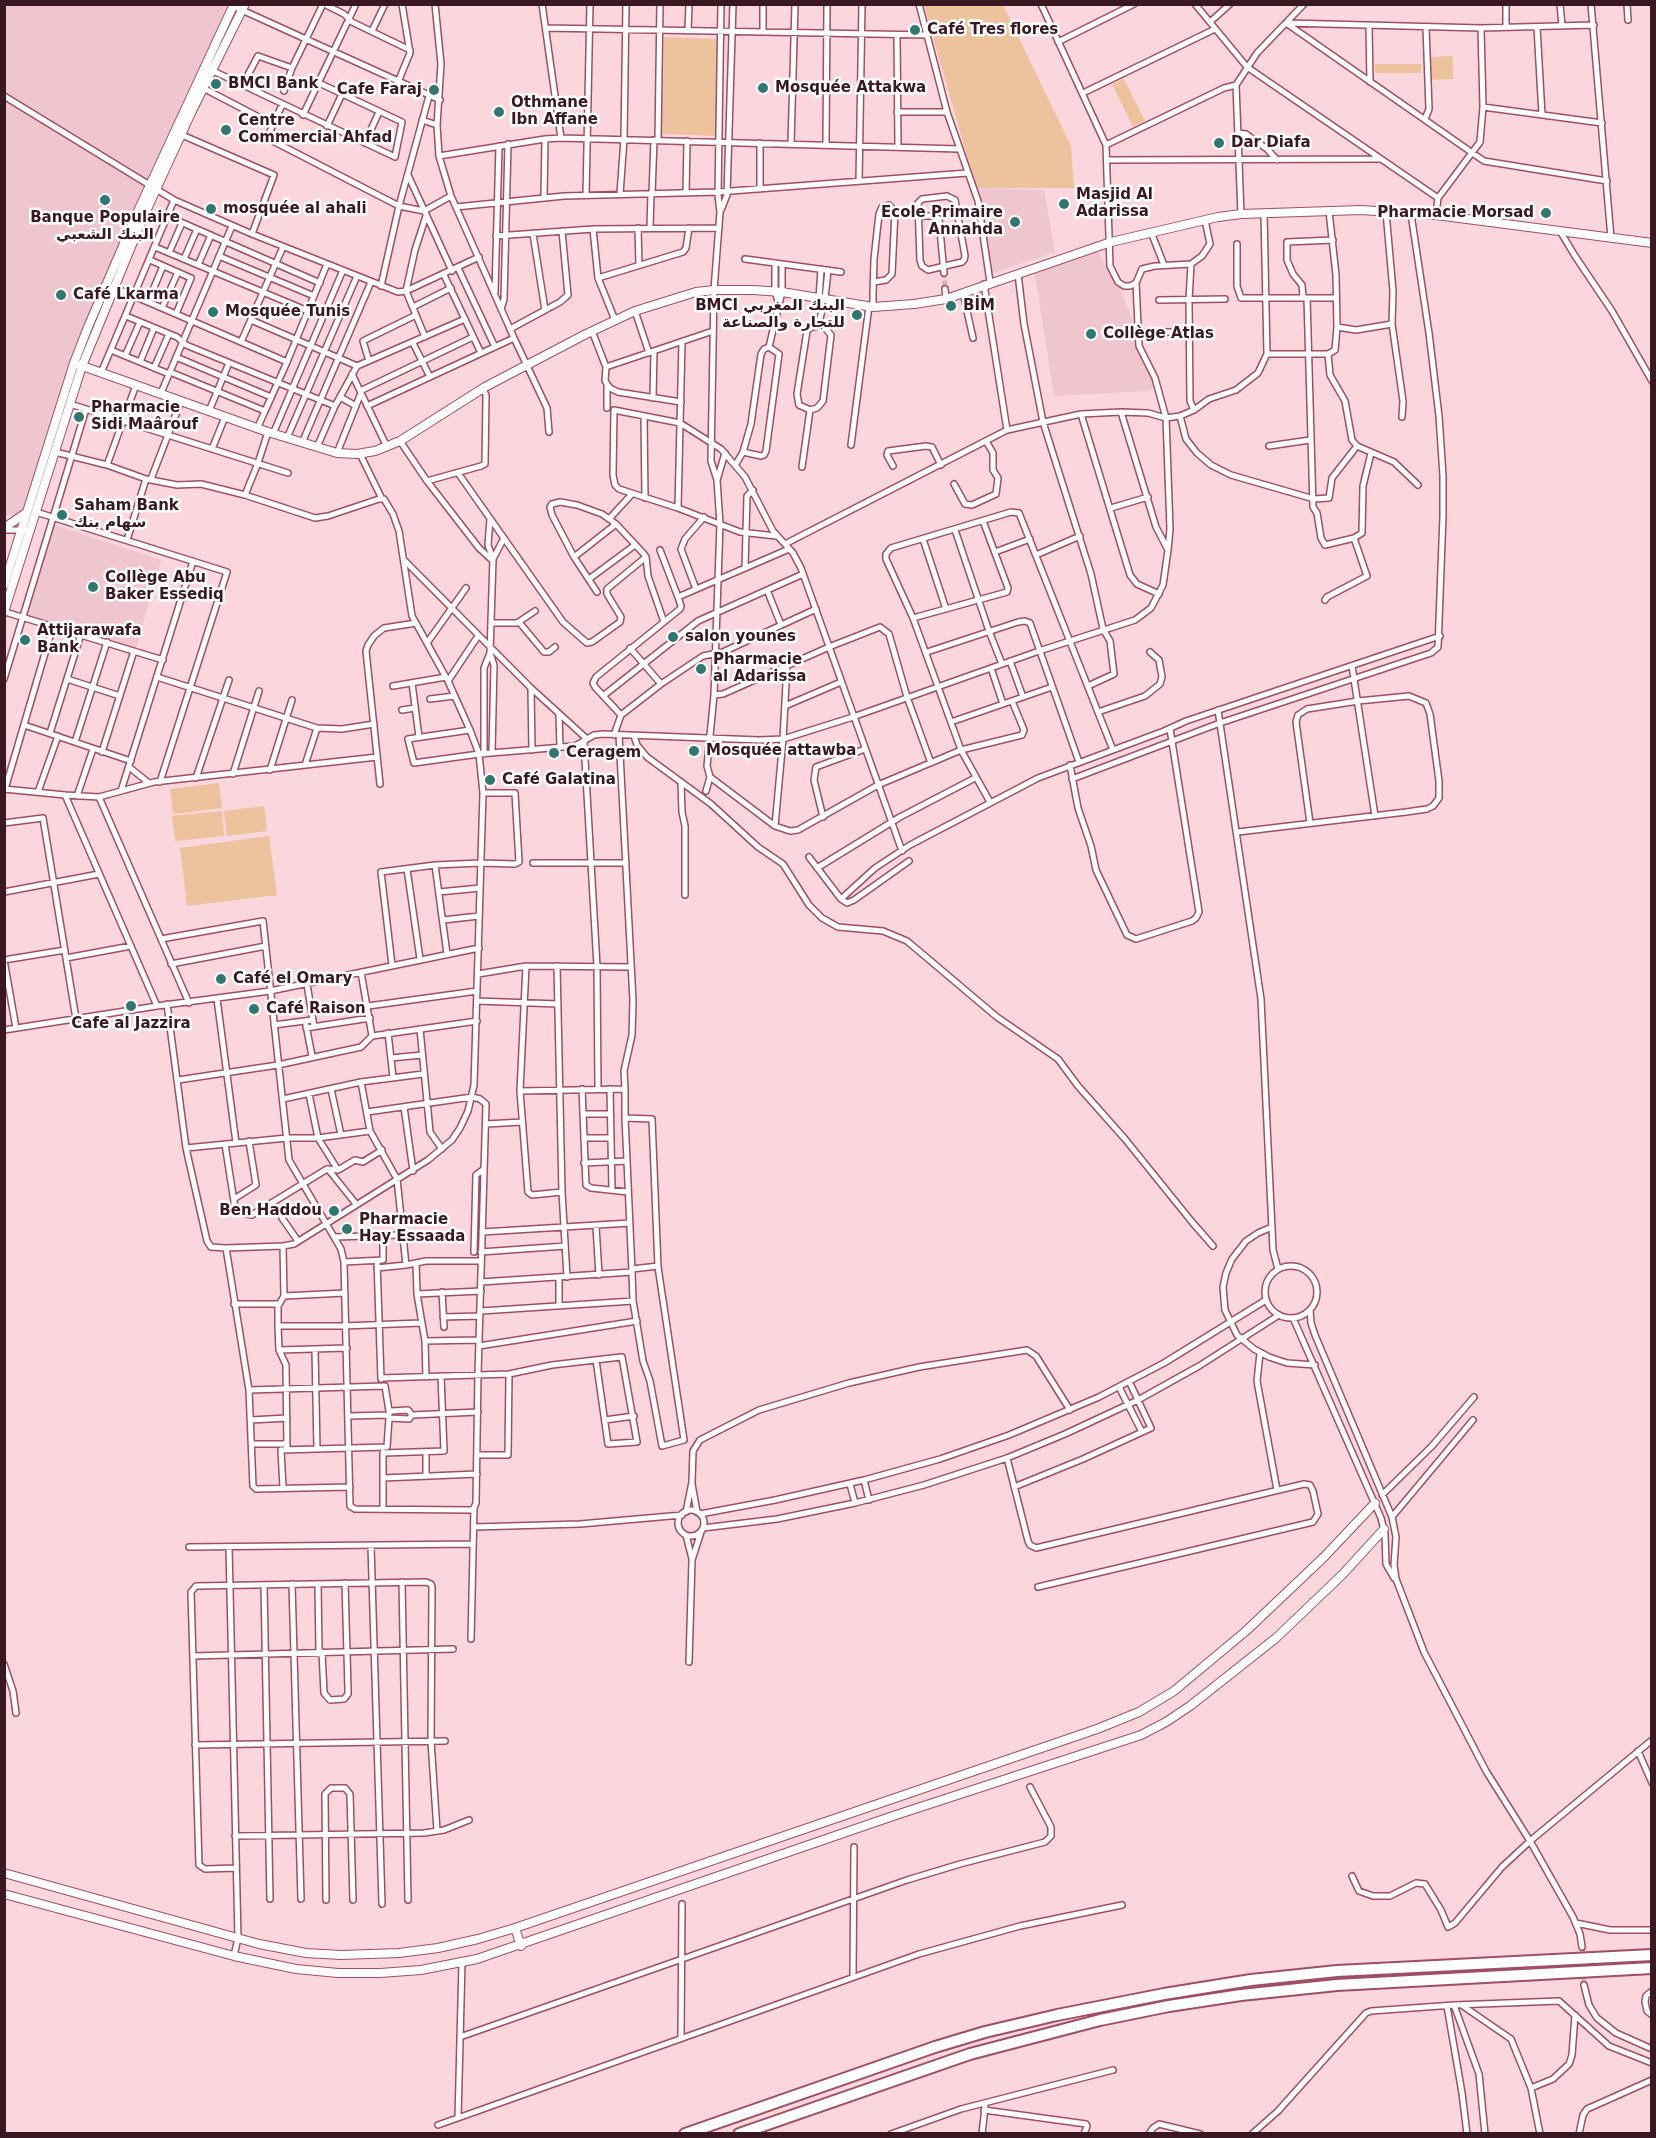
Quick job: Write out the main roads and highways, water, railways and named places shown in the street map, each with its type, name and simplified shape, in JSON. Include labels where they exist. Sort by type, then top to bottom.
[{"type":"highway","points":[[686,2133],[935,2047],[995,2030],[1154,1996],[1251,1980],[1347,1970],[1652,1955]]},
{"type":"highway","points":[[739,2133],[944,2062],[1100,2020],[1158,2008],[1241,1995],[1337,1985],[1652,1968]]},
{"type":"tunnel","points":[[944,273],[945,289]]},
{"type":"tunnel","points":[[1582,1947],[1584,1985]]},
{"type":"place","name":"Café Tres flores","points":[[915,30]]},
{"type":"place","name":"BMCI Bank","points":[[216,84]]},
{"type":"place","name":"Mosquée Attakwa","points":[[763,88]]},
{"type":"place","name":"Cafe Faraj","points":[[434,90]]},
{"type":"place","name":"Othmane Ibn Affane","points":[[499,112]]},
{"type":"place","name":"Centre Commercial Ahfad","points":[[226,130]]},
{"type":"place","name":"Dar Diafa","points":[[1219,143]]},
{"type":"place","name":"Banque Populaire البنك الشعبي","points":[[105,200]]},
{"type":"place","name":"Masjid Al Adarissa","points":[[1064,204]]},
{"type":"place","name":"mosquée al ahali","points":[[211,209]]},
{"type":"place","name":"Pharmacie Morsad","points":[[1546,213]]},
{"type":"place","name":"Ecole Primaire Annahda","points":[[1015,222]]},
{"type":"place","name":"Café Lkarma","points":[[61,295]]},
{"type":"place","name":"BİM","points":[[951,306]]},
{"type":"place","name":"Mosquée Tunis","points":[[213,312]]},
{"type":"place","name":"BMCI البنك المغربي للتجارة والصناعة","points":[[857,315]]},
{"type":"place","name":"Collège Atlas","points":[[1091,334]]},
{"type":"place","name":"Pharmacie Sidi Maârouf","points":[[79,417]]},
{"type":"place","name":"Saham Bank سهام بنك","points":[[62,515]]},
{"type":"place","name":"Collège Abu Baker Essediq","points":[[93,587]]},
{"type":"place","name":"salon younes","points":[[673,637]]},
{"type":"place","name":"Attijarawafa Bank","points":[[25,640]]},
{"type":"place","name":"Pharmacie al Adarissa","points":[[701,669]]},
{"type":"place","name":"Mosquée attawba","points":[[694,751]]},
{"type":"place","name":"Ceragem","points":[[554,753]]},
{"type":"place","name":"Café Galatina","points":[[490,780]]},
{"type":"place","name":"Café el Omary","points":[[221,979]]},
{"type":"place","name":"Cafe al Jazzira","points":[[131,1006]]},
{"type":"place","name":"Café Raison","points":[[254,1009]]},
{"type":"place","name":"Ben Haddou","points":[[334,1211]]},
{"type":"place","name":"Pharmacie Hay Essaada","points":[[347,1229]]}]
